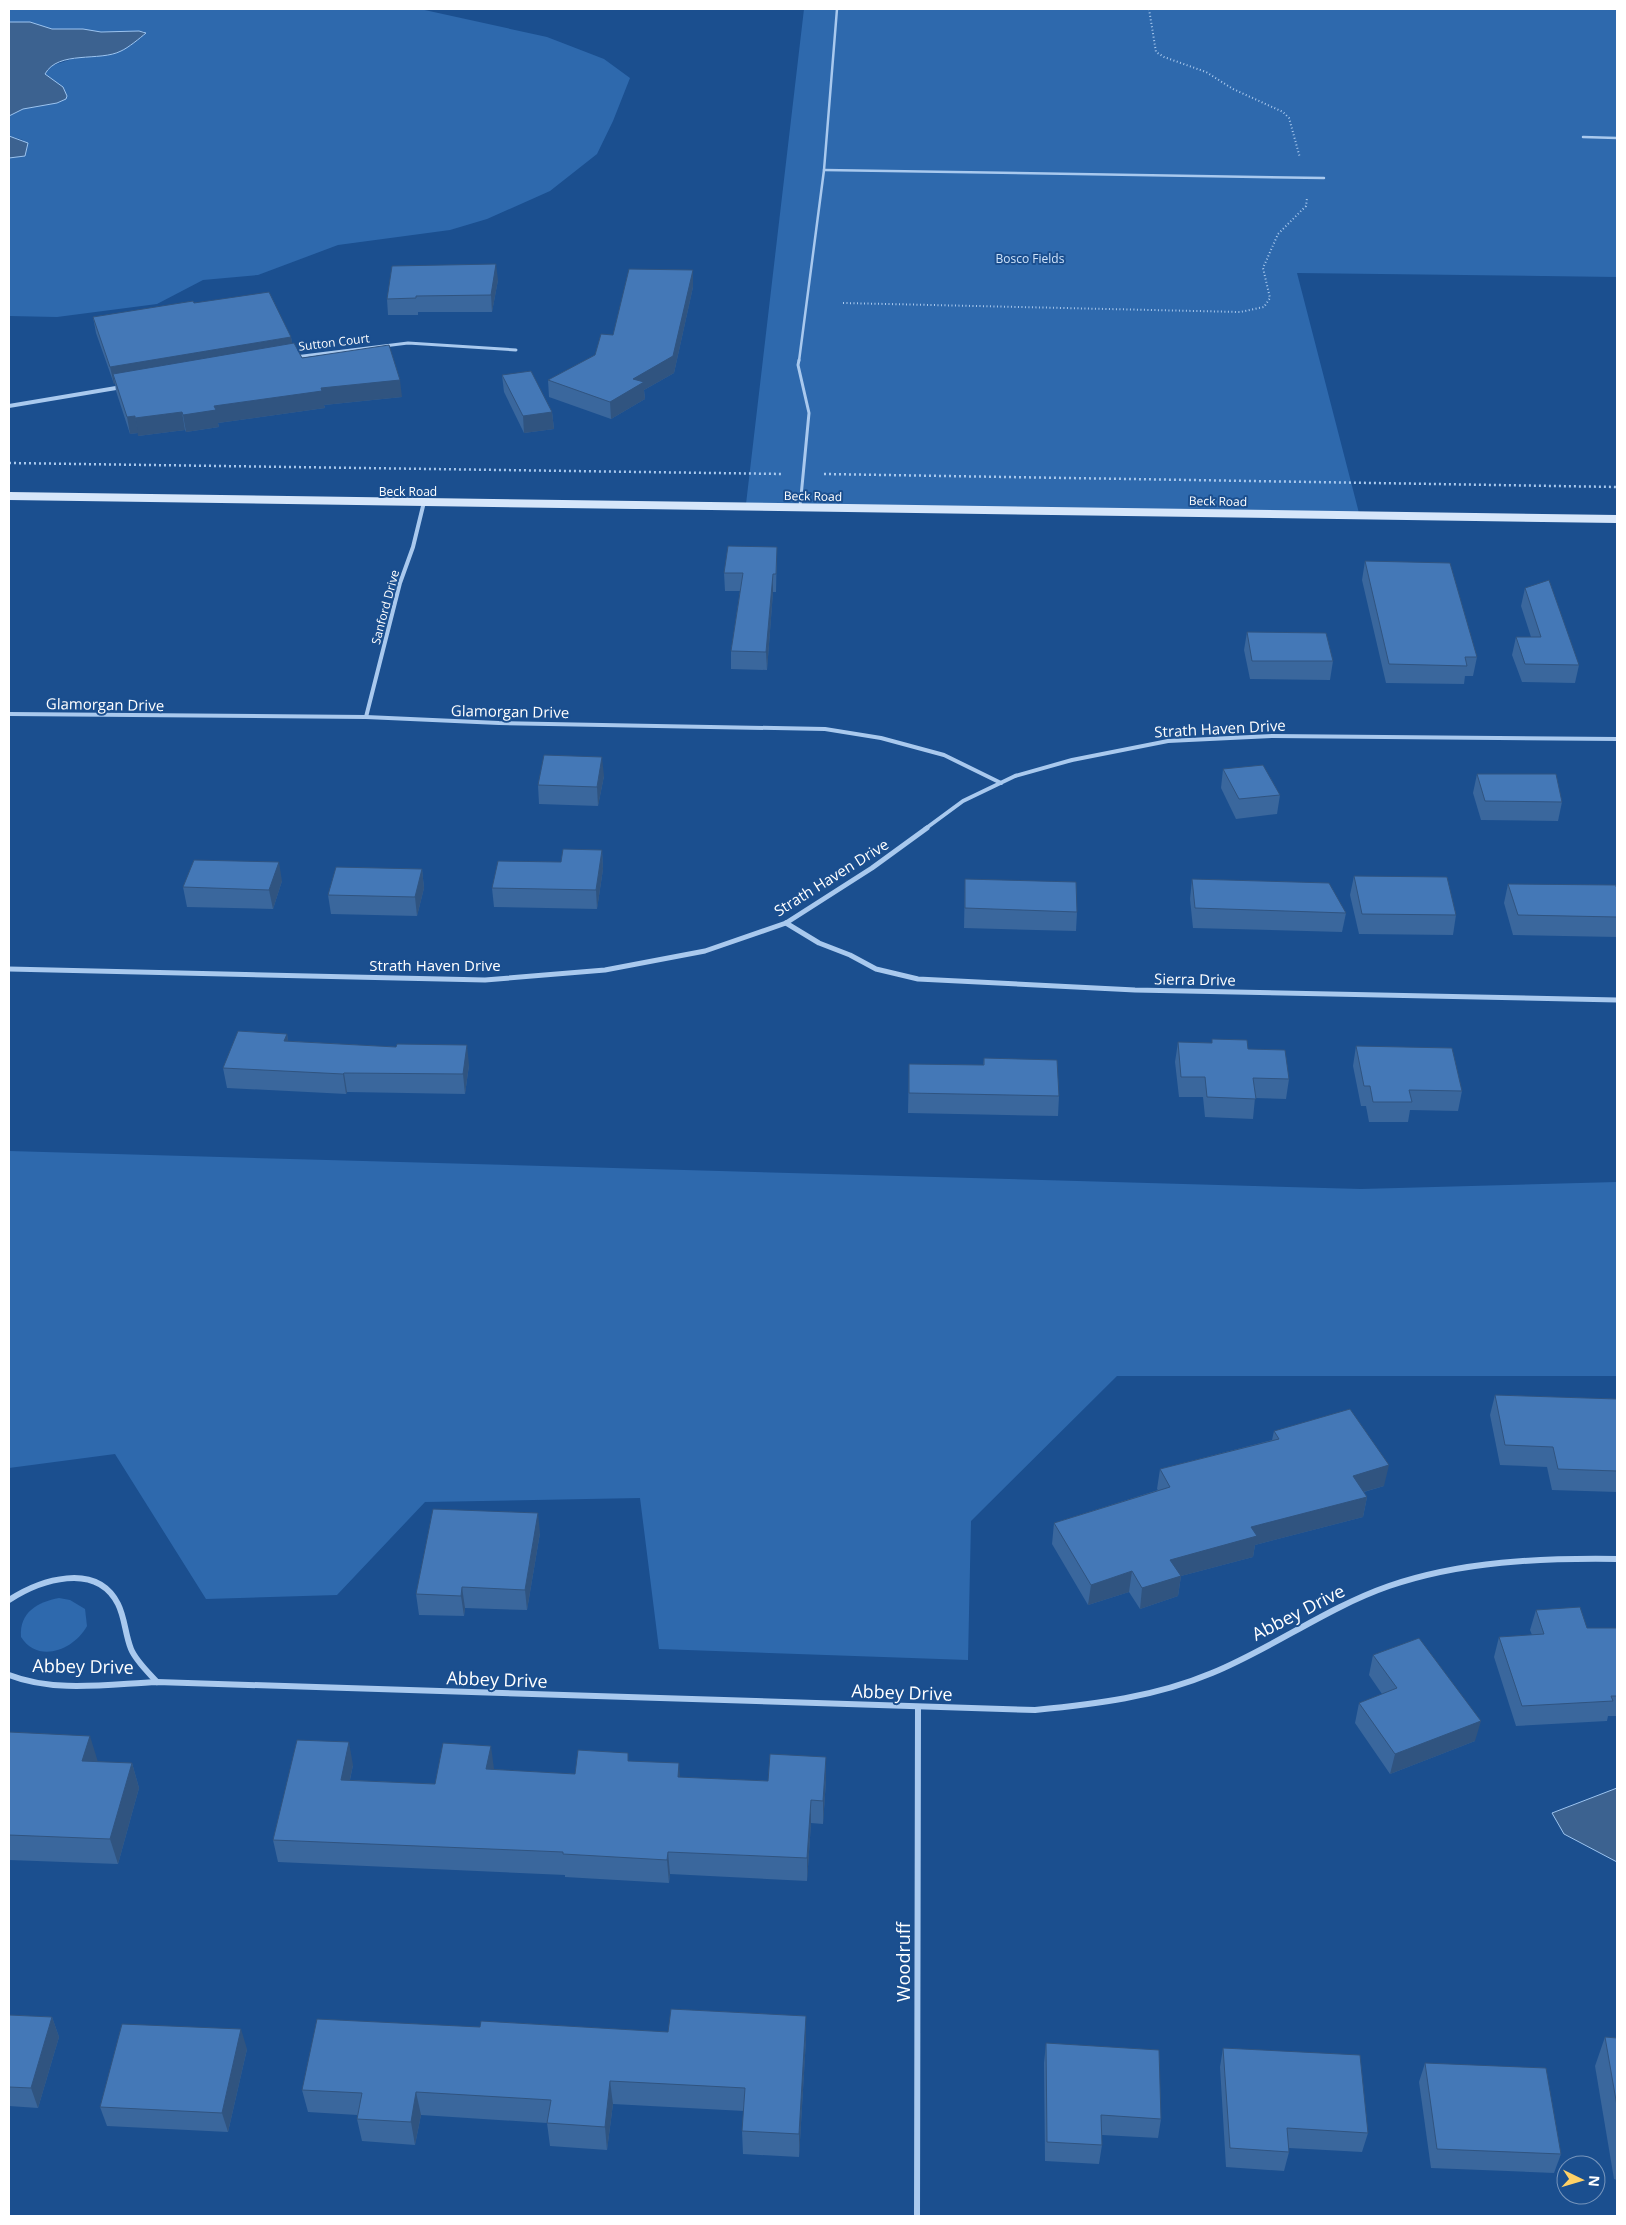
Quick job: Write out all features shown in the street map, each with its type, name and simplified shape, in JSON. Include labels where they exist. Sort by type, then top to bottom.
[{"type":"main road","name":"Beck Road","points":[[9,496],[1617,518]]},
{"type":"street","name":"Sutton Court","points":[[291,358],[408,342],[516,350]]},
{"type":"street","points":[[9,406],[129,386]]},
{"type":"street","name":"Sanford Drive","points":[[366,718],[400,583],[413,547],[424,502]]},
{"type":"street","name":"Glamorgan Drive","points":[[9,714],[366,718],[499,723],[744,726],[824,729],[880,738],[944,755],[1001,782]]},
{"type":"street","name":"Strath Haven Drive","points":[[9,968],[484,980],[605,970],[705,951],[786,923],[872,868],[963,801],[1015,776],[1072,760],[1168,740],[1272,736],[1617,739]]},
{"type":"street","name":"Sierra Drive","points":[[786,923],[819,943],[850,955],[876,969],[918,978],[976,983],[1135,990],[1617,1000]]},
{"type":"street","name":"Abbey Drive","points":[[9,1675],[16,1679],[36,1683],[158,1682],[918,1708],[1035,1710],[1119,1700],[1161,1692],[1188,1683],[1224,1668],[1336,1607],[1389,1586],[1447,1571],[1511,1562],[1578,1558],[1617,1559]]},
{"type":"street","name":"Abbey Drive","points":[[9,1600],[24,1589],[45,1580],[60,1578],[88,1580],[104,1587],[115,1599],[128,1632],[130,1649],[158,1682]]},
{"type":"street","name":"Woodruff","points":[[917,2216],[918,1708]]},
{"type":"lane","points":[[800,507],[809,413],[798,365],[824,170],[837,9]]},
{"type":"lane","points":[[1583,137],[1617,138]]},
{"type":"lane","points":[[824,170],[1324,178]]},
{"type":"path","points":[[844,303],[1240,312],[1264,307],[1270,298],[1263,268],[1278,234],[1306,206],[1309,189],[1288,118],[1282,112],[1233,89],[1206,72],[1164,57],[1156,52],[1149,9]]},
{"type":"green space","points":[[9,9],[420,9],[547,37],[604,59],[630,78],[613,121],[597,154],[550,191],[487,219],[450,230],[338,245],[258,275],[203,280],[157,304],[57,317],[9,316],[9,158],[25,156],[23,140],[9,136],[9,116],[23,109],[62,101],[67,96],[45,74],[51,66],[72,59],[121,51],[142,36],[144,31],[96,32],[83,29],[52,29],[30,22],[9,22]]},
{"type":"green space","name":"Bosco Fields","points":[[804,9],[1617,9],[1617,277],[1297,273],[1359,513],[746,504]]},
{"type":"green space","points":[[9,1151],[1361,1189],[1617,1182],[1617,1376],[1117,1376],[971,1521],[968,1660],[659,1649],[640,1498],[425,1502],[337,1595],[206,1599],[115,1454],[9,1468]]},
{"type":"green space","points":[[59,1598],[70,1600],[85,1609],[87,1626],[74,1642],[65,1647],[56,1651],[46,1652],[37,1650],[28,1645],[21,1637],[23,1621],[31,1610],[37,1606]]},
{"type":"shaded area","points":[[9,22],[30,22],[52,29],[83,29],[101,32],[139,31],[146,33],[127,48],[112,54],[59,62],[45,74],[63,87],[67,96],[66,99],[57,103],[23,109],[9,116]]},
{"type":"shaded area","points":[[9,136],[28,143],[25,156],[9,158]]},
{"type":"shaded area","points":[[1617,1788],[1617,1862],[1564,1834],[1552,1813]]},
{"type":"building","points":[[496,264],[491,295],[416,296],[416,298],[387,299],[392,266]]},
{"type":"building","points":[[629,269],[693,270],[673,356],[633,379],[644,382],[610,402],[548,380],[595,355],[601,334],[613,335]]},
{"type":"building","points":[[269,292],[291,337],[110,367],[93,317],[193,301],[194,303]]},
{"type":"building","points":[[294,343],[302,358],[389,345],[400,380],[321,388],[322,391],[214,406],[216,410],[183,415],[182,412],[135,418],[135,416],[127,417],[113,374]]},
{"type":"building","points":[[531,371],[552,412],[523,416],[502,375]]},
{"type":"building","points":[[728,546],[777,547],[776,574],[773,574],[766,652],[731,651],[743,573],[724,573]]},
{"type":"building","points":[[1365,561],[1450,563],[1477,657],[1465,657],[1467,666],[1389,664]]},
{"type":"building","points":[[1549,580],[1579,665],[1525,664],[1516,637],[1541,637],[1525,588]]},
{"type":"building","points":[[1247,632],[1326,633],[1333,661],[1252,661]]},
{"type":"building","points":[[544,755],[602,757],[597,787],[538,785]]},
{"type":"building","points":[[1263,765],[1280,795],[1239,799],[1223,769]]},
{"type":"building","points":[[1477,774],[1556,774],[1562,802],[1485,801]]},
{"type":"building","points":[[563,849],[602,850],[596,890],[492,888],[498,861],[561,862]]},
{"type":"building","points":[[194,860],[279,862],[269,890],[183,887]]},
{"type":"building","points":[[336,867],[422,869],[415,897],[328,895]]},
{"type":"building","points":[[1354,876],[1447,877],[1456,915],[1362,914]]},
{"type":"building","points":[[965,879],[1076,882],[1077,912],[965,908]]},
{"type":"building","points":[[1192,879],[1329,883],[1346,913],[1195,908]]},
{"type":"building","points":[[1508,884],[1616,885],[1617,917],[1518,915]]},
{"type":"building","points":[[238,1031],[287,1034],[284,1041],[396,1047],[397,1044],[467,1045],[463,1074],[343,1074],[223,1068]]},
{"type":"building","points":[[1212,1039],[1247,1040],[1248,1049],[1285,1050],[1289,1079],[1253,1078],[1256,1099],[1207,1097],[1205,1077],[1181,1077],[1178,1042],[1212,1043]]},
{"type":"building","points":[[1356,1046],[1452,1048],[1462,1091],[1409,1090],[1412,1102],[1373,1102],[1370,1086],[1364,1086]]},
{"type":"building","points":[[984,1058],[1057,1060],[1059,1096],[909,1093],[909,1064],[984,1065]]},
{"type":"building","points":[[1495,1395],[1617,1399],[1617,1471],[1558,1469],[1553,1447],[1505,1445]]},
{"type":"building","points":[[1350,1409],[1389,1465],[1353,1476],[1367,1497],[1251,1527],[1257,1536],[1170,1560],[1181,1576],[1142,1588],[1132,1571],[1091,1585],[1054,1523],[1170,1487],[1160,1469],[1279,1439],[1274,1431]]},
{"type":"building","points":[[433,1509],[538,1513],[525,1590],[462,1587],[461,1596],[416,1594]]},
{"type":"building","points":[[1580,1607],[1587,1628],[1617,1628],[1617,1696],[1611,1696],[1613,1701],[1522,1706],[1499,1637],[1544,1634],[1536,1610]]},
{"type":"building","points":[[1419,1638],[1481,1721],[1395,1754],[1359,1703],[1397,1688],[1373,1655]]},
{"type":"building","points":[[9,1732],[90,1736],[82,1761],[132,1763],[110,1839],[9,1835]]},
{"type":"building","points":[[297,1740],[349,1742],[341,1780],[435,1784],[443,1743],[491,1746],[486,1769],[575,1774],[578,1750],[628,1753],[628,1761],[679,1763],[678,1777],[768,1781],[770,1754],[826,1757],[823,1801],[811,1800],[807,1858],[668,1852],[667,1860],[563,1854],[563,1852],[273,1840]]},
{"type":"building","points":[[671,2009],[806,2016],[799,2134],[742,2131],[745,2088],[610,2081],[605,2127],[547,2123],[551,2100],[416,2092],[411,2122],[357,2119],[362,2093],[302,2090],[317,2019],[480,2027],[481,2021],[668,2032]]},
{"type":"building","points":[[9,2015],[52,2017],[31,2088],[9,2087]]},
{"type":"building","points":[[122,2024],[241,2029],[222,2113],[100,2107]]},
{"type":"building","points":[[1605,2037],[1617,2038],[1617,2106]]},
{"type":"building","points":[[1046,2043],[1159,2050],[1161,2119],[1101,2115],[1102,2145],[1047,2142]]},
{"type":"building","points":[[1223,2048],[1360,2055],[1368,2133],[1287,2128],[1289,2152],[1230,2148]]},
{"type":"building","points":[[1425,2063],[1546,2068],[1561,2154],[1437,2149]]}]
